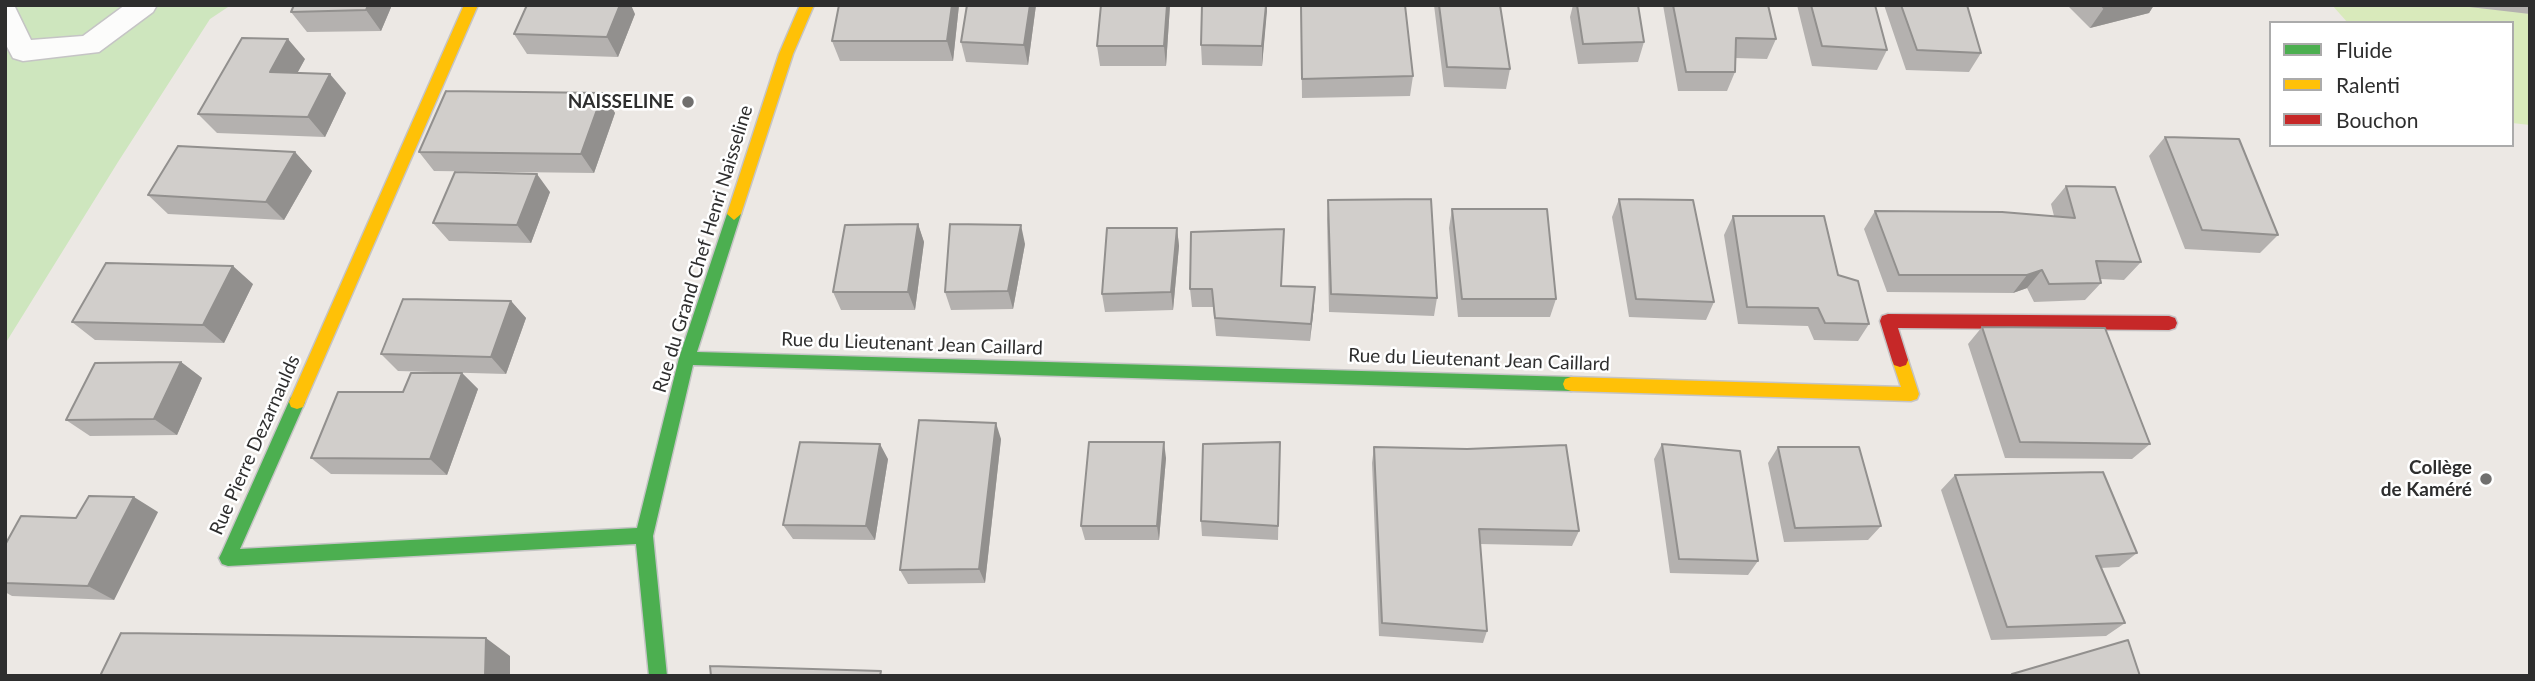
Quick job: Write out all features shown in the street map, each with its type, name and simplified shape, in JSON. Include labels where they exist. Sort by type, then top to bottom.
[{"type":"street","name":"Rue Pierre Dezarnaulds","points":[[471,5],[228,558],[644,536]]},
{"type":"street","name":"Rue du Grand Chef Henri Naisseline","points":[[658,676],[644,536],[687,358],[786,54],[807,5]]},
{"type":"street","name":"Rue du Lieutenant Jean Caillard","points":[[687,358],[1911,394],[1888,321],[2169,323]]},
{"type":"lane","points":[[13,5],[5,13],[23,51],[89,45],[144,5]]},
{"type":"green space","points":[[5,5],[231,5],[210,19],[5,344]]},
{"type":"green space","points":[[2332,5],[2530,5],[2530,125],[2514,123],[2514,21],[2346,21]]},
{"type":"building","points":[[294,5],[368,5],[366,10],[291,12]]},
{"type":"building","points":[[527,5],[620,5],[607,37],[514,34]]},
{"type":"building","points":[[839,5],[952,5],[947,41],[832,41]]},
{"type":"building","points":[[967,5],[1030,5],[1024,45],[961,42]]},
{"type":"building","points":[[1101,5],[1167,5],[1164,46],[1097,46]]},
{"type":"building","points":[[1202,5],[1266,5],[1262,46],[1201,45]]},
{"type":"building","points":[[1301,5],[1405,5],[1413,76],[1302,79]]},
{"type":"building","points":[[1439,5],[1500,5],[1510,69],[1447,67]]},
{"type":"building","points":[[1577,5],[1638,5],[1644,42],[1583,44]]},
{"type":"building","points":[[1673,5],[1768,5],[1776,39],[1736,38],[1735,72],[1686,72]]},
{"type":"building","points":[[1811,5],[1875,5],[1887,50],[1822,46]]},
{"type":"building","points":[[1901,5],[1967,5],[1981,53],[1917,50]]},
{"type":"building","points":[[242,38],[288,39],[270,72],[330,74],[308,117],[198,114]]},
{"type":"building","points":[[446,91],[603,93],[581,154],[419,152]]},
{"type":"building","points":[[2165,137],[2239,139],[2278,235],[2202,230]]},
{"type":"building","points":[[178,146],[295,152],[266,202],[148,195]]},
{"type":"building","points":[[455,172],[537,174],[517,225],[433,223]]},
{"type":"building","points":[[2066,186],[2115,187],[2141,262],[2096,261],[2101,283],[2049,284],[2042,270],[2027,275],[1899,275],[1875,211],[2002,212],[2075,218]]},
{"type":"building","points":[[1431,199],[1437,298],[1331,294],[1328,200]]},
{"type":"building","points":[[1619,199],[1693,200],[1714,302],[1636,299]]},
{"type":"building","points":[[1452,209],[1547,209],[1556,299],[1462,299]]},
{"type":"building","points":[[1733,216],[1824,216],[1838,275],[1858,281],[1869,324],[1825,323],[1818,308],[1747,307]]},
{"type":"building","points":[[918,224],[908,292],[833,292],[845,225]]},
{"type":"building","points":[[950,224],[1021,225],[1008,291],[945,292]]},
{"type":"building","points":[[1107,228],[1177,228],[1171,292],[1102,294]]},
{"type":"building","points":[[1284,229],[1281,286],[1315,287],[1311,324],[1215,318],[1212,289],[1190,289],[1191,232]]},
{"type":"building","points":[[106,263],[233,266],[203,325],[72,322]]},
{"type":"building","points":[[403,299],[511,301],[491,357],[381,354]]},
{"type":"building","points":[[1982,327],[2105,328],[2150,444],[2020,442]]},
{"type":"building","points":[[181,362],[154,419],[66,420],[95,363]]},
{"type":"building","points":[[411,373],[462,373],[430,459],[311,458],[338,392],[403,392]]},
{"type":"building","points":[[919,420],[996,423],[979,569],[900,570]]},
{"type":"building","points":[[800,442],[880,444],[866,526],[783,525]]},
{"type":"building","points":[[1089,442],[1164,442],[1157,526],[1081,526]]},
{"type":"building","points":[[1280,442],[1278,526],[1201,521],[1203,444]]},
{"type":"building","points":[[1662,444],[1740,451],[1758,561],[1679,559]]},
{"type":"building","points":[[1566,445],[1579,531],[1479,529],[1487,631],[1382,623],[1374,447],[1467,449]]},
{"type":"building","points":[[1778,447],[1859,447],[1881,526],[1795,528]]},
{"type":"building","points":[[2103,472],[2137,553],[2096,556],[2125,623],[2007,627],[1955,475]]},
{"type":"building","points":[[89,496],[134,497],[88,586],[5,583],[5,545],[21,516],[76,518]]},
{"type":"building","points":[[121,633],[486,638],[485,676],[100,676]]},
{"type":"building","points":[[2128,640],[2140,676],[2012,676],[2012,674]]},
{"type":"building","points":[[710,666],[881,671],[880,676],[711,676]]},
{"type":"traffic: fast","points":[[658,676],[644,536],[687,358],[734,214]]},
{"type":"traffic: fast","points":[[687,358],[1571,384]]},
{"type":"traffic: fast","points":[[297,402],[228,558],[644,536]]},
{"type":"traffic: slow","points":[[297,402],[471,5]]},
{"type":"traffic: slow","points":[[734,214],[786,54],[807,5]]},
{"type":"traffic: slow","points":[[1571,384],[1911,394],[1900,360]]},
{"type":"traffic: jam","points":[[1900,360],[1888,321],[2169,323]]},
{"type":"place","name":"NAISSELINE","points":[[688,102]]},
{"type":"place","name":"Collège de Kaméré","points":[[2486,479]]}]
